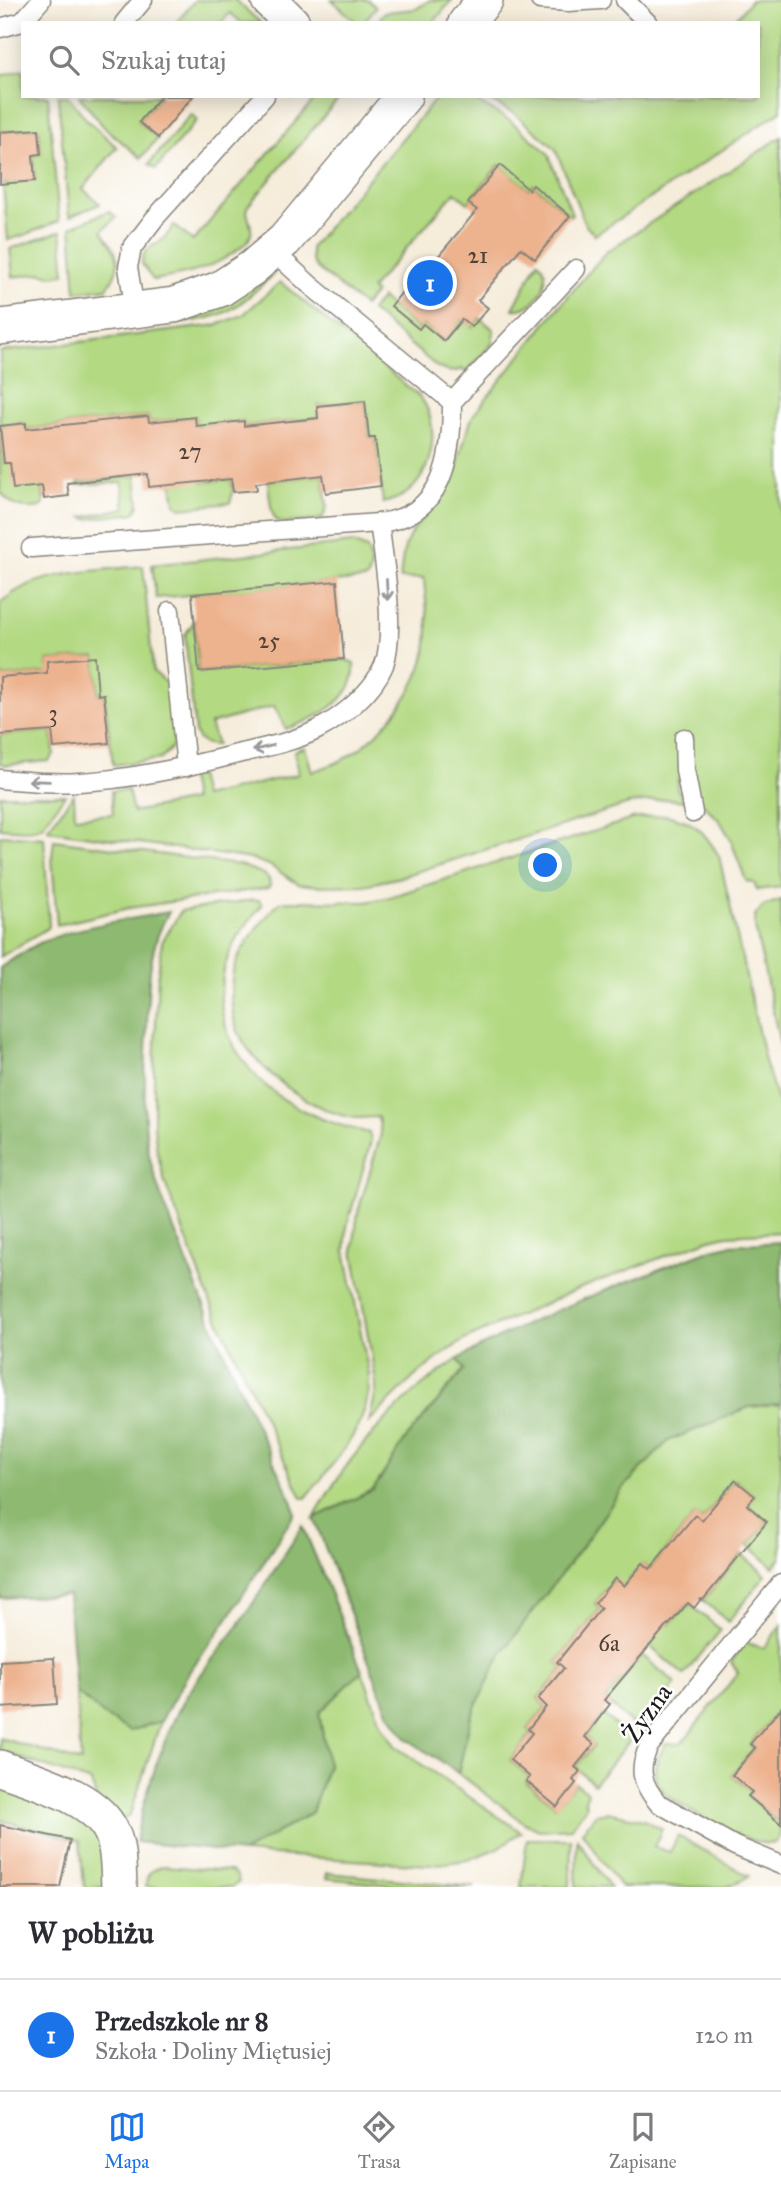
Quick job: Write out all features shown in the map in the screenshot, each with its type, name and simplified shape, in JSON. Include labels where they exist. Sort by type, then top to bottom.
[{"type":"street","points":[[269,0],[290,21]]},
{"type":"street","points":[[468,21],[485,0]]},
{"type":"street","points":[[0,327],[174,304],[220,289],[237,280],[273,251],[392,100]]},
{"type":"street","points":[[0,1768],[66,1793],[100,1815],[115,1843],[120,1887]]},
{"type":"lane","points":[[24,21],[41,0]]},
{"type":"lane","points":[[126,21],[143,0]]},
{"type":"lane","points":[[540,0],[601,0]]},
{"type":"lane","points":[[625,0],[646,21]]},
{"type":"lane","points":[[0,28],[21,23]]},
{"type":"lane","points":[[135,311],[128,267],[132,248],[155,218],[263,98]]},
{"type":"lane","points":[[273,251],[310,285],[452,402]]},
{"type":"lane","points":[[30,548],[379,523],[408,516],[420,508],[437,486],[449,454],[452,402],[576,270]]},
{"type":"lane","points":[[0,779],[78,782],[186,767],[307,735],[339,717],[356,704],[369,687],[383,666],[389,643],[386,578],[379,523]]},
{"type":"lane","points":[[170,611],[186,767]]},
{"type":"lane","points":[[684,738],[685,770],[693,813]]},
{"type":"lane","name":"Żyzna","points":[[781,1584],[649,1746],[642,1760],[642,1770],[650,1793],[658,1803],[735,1846],[781,1865]]},
{"type":"green space","points":[[195,0],[235,0],[259,21],[240,21],[230,13],[223,21],[178,21]]},
{"type":"green space","points":[[332,0],[368,0],[376,7],[365,21],[355,21]]},
{"type":"green space","points":[[430,0],[452,0],[435,21],[378,21],[385,12],[416,9]]},
{"type":"green space","points":[[751,0],[781,0],[781,111],[595,235],[586,226],[555,148],[515,114],[485,98],[760,98],[760,21],[734,21]]},
{"type":"green space","points":[[21,71],[21,98],[48,98],[59,221],[8,240],[3,184],[35,180],[33,155],[41,154],[39,129],[0,132],[0,76]]},
{"type":"green space","points":[[58,98],[70,98],[87,120],[117,147],[83,189],[100,204],[69,217]]},
{"type":"green space","points":[[81,98],[159,98],[139,122],[158,138],[141,158],[104,127]]},
{"type":"green space","points":[[339,98],[247,207],[251,231],[247,242],[231,255],[210,266],[153,280],[142,264],[146,251],[165,237],[174,225],[193,241],[315,99]]},
{"type":"green space","points":[[436,98],[471,98],[511,121],[548,153],[572,214],[570,216],[533,185],[529,190],[499,165],[468,203],[455,192],[371,289],[375,293],[364,306],[316,267],[312,261],[311,247]]},
{"type":"green space","points":[[191,114],[197,120],[156,169],[149,164]]},
{"type":"green space","points":[[781,137],[781,887],[757,890],[754,883],[746,881],[730,838],[720,821],[678,779],[677,789],[684,801],[668,799],[629,804],[397,878],[364,885],[298,884],[269,865],[251,859],[49,830],[74,794],[75,817],[113,814],[111,791],[128,790],[133,812],[193,800],[189,777],[198,775],[203,797],[299,774],[294,751],[305,747],[312,772],[353,753],[383,727],[396,712],[417,678],[427,643],[424,578],[400,579],[404,552],[413,530],[449,486],[474,414],[606,252]]},
{"type":"green space","points":[[109,211],[116,217],[102,231],[115,253],[118,265],[116,272],[107,288],[76,292],[71,227]]},
{"type":"green space","points":[[61,231],[65,274],[50,276],[42,273],[13,277],[10,249]]},
{"type":"green space","points":[[538,261],[545,276],[541,292],[529,305],[513,309]]},
{"type":"green space","points":[[274,274],[226,312],[193,321],[134,327],[259,283]]},
{"type":"green space","points":[[280,282],[420,397],[427,407],[432,433],[429,460],[417,483],[405,494],[383,503],[375,438],[369,438],[365,401],[318,406],[318,418],[244,426],[243,421],[196,426],[195,417],[149,422],[148,416],[26,429],[25,423],[1,426],[4,463],[10,463],[42,486],[44,504],[34,508],[18,506],[8,501],[0,491],[0,352],[217,325],[243,315]]},
{"type":"green space","points":[[381,298],[419,329],[423,324],[443,341],[462,319],[472,327],[480,318],[494,330],[492,344],[466,373],[462,369],[441,369],[371,311]]},
{"type":"green space","points":[[201,474],[202,482],[231,479],[233,492],[230,503],[181,508],[175,504],[172,484]]},
{"type":"green space","points":[[323,475],[327,507],[322,519],[285,523],[275,518],[268,481]]},
{"type":"green space","points":[[136,476],[139,505],[135,513],[88,519],[83,517],[125,508],[122,482],[78,485],[78,482]]},
{"type":"green space","points":[[353,543],[367,549],[371,568],[366,579],[156,598],[152,565]]},
{"type":"green space","points":[[143,566],[153,671],[170,686],[175,739],[172,747],[161,759],[113,765],[104,694],[98,695],[95,657],[47,661],[47,673],[0,677],[0,604],[30,584],[48,578]]},
{"type":"green space","points":[[194,621],[199,672],[344,659],[354,663],[349,688],[333,706],[298,725],[286,729],[274,706],[210,724],[217,745],[203,743],[195,732],[185,635]]},
{"type":"green space","points":[[52,731],[54,754],[49,761],[5,765],[0,763],[0,735]]},
{"type":"green space","points":[[0,795],[65,795],[42,826],[22,830],[0,828]]},
{"type":"green space","points":[[666,815],[684,820],[698,828],[719,856],[765,1061],[781,1113],[781,1232],[727,1235],[710,1239],[578,1289],[466,1339],[413,1378],[369,1422],[376,1392],[375,1376],[353,1250],[358,1212],[381,1134],[378,1117],[356,1118],[323,1108],[288,1088],[257,1060],[246,1046],[236,1024],[231,995],[235,964],[255,931],[279,903],[366,902],[390,897],[632,819]]},
{"type":"green space","points":[[0,835],[44,838],[49,927],[0,957]]},
{"type":"green space","points":[[54,840],[240,865],[264,874],[269,879],[270,886],[129,908],[57,925],[52,857]]},
{"type":"green space","points":[[259,900],[262,905],[233,945],[222,984],[226,1028],[235,1048],[248,1067],[282,1098],[318,1117],[369,1133],[371,1141],[347,1226],[345,1251],[369,1375],[368,1393],[358,1426],[350,1441],[306,1498],[302,1498],[212,1306],[165,1183],[154,1127],[158,973],[162,942],[181,911]]},
{"type":"green space","points":[[781,900],[781,1049],[755,927],[755,916],[763,906]]},
{"type":"green space","points":[[169,912],[157,938],[149,981],[145,1106],[149,1154],[164,1204],[209,1317],[293,1503],[295,1513],[225,1623],[189,1672],[161,1721],[130,1731],[109,1719],[76,1692],[68,1595],[0,1598],[0,968],[31,948],[57,936]]},
{"type":"green space","points":[[781,1242],[781,1404],[749,1407],[668,1441],[623,1488],[501,1654],[471,1716],[458,1773],[406,1738],[388,1712],[314,1518],[373,1490],[405,1440],[464,1370],[458,1359],[551,1313],[712,1249],[729,1245]]},
{"type":"green space","points":[[458,1359],[464,1369],[405,1440],[373,1490],[314,1518],[342,1472],[376,1429],[415,1391]]},
{"type":"green space","points":[[781,1404],[781,1558],[773,1567],[748,1545],[767,1522],[747,1505],[754,1496],[735,1480],[702,1520],[695,1515],[650,1569],[643,1564],[624,1586],[614,1579],[595,1603],[601,1608],[557,1662],[564,1668],[538,1699],[546,1707],[528,1729],[532,1733],[510,1760],[530,1777],[526,1782],[556,1806],[576,1783],[588,1792],[585,1800],[587,1805],[571,1828],[539,1830],[526,1824],[458,1773],[471,1716],[501,1654],[623,1488],[668,1441],[749,1407]]},
{"type":"green space","points":[[303,1526],[362,1671],[319,1713],[328,1765],[312,1812],[243,1853],[136,1842],[155,1769],[184,1700],[244,1617]]},
{"type":"green space","points":[[741,1554],[766,1575],[728,1622],[703,1600]]},
{"type":"green space","points":[[688,1603],[721,1630],[684,1675],[642,1640],[661,1618],[669,1625]]},
{"type":"green space","points":[[781,1625],[781,1708],[750,1744],[755,1748],[732,1775],[752,1792],[749,1797],[778,1822],[781,1819],[778,1839],[774,1843],[764,1843],[712,1823],[676,1801],[657,1783],[655,1772],[666,1743],[681,1744],[738,1673],[731,1662],[745,1643],[764,1648]]},
{"type":"green space","points":[[642,1655],[676,1684],[639,1730],[604,1700]]},
{"type":"green space","points":[[362,1671],[382,1726],[396,1747],[521,1832],[498,1848],[468,1860],[430,1865],[243,1853],[312,1812],[328,1765],[319,1713]]},
{"type":"green space","points":[[76,1692],[109,1719],[130,1731],[161,1721],[130,1815],[120,1822],[97,1801],[91,1782],[0,1751],[0,1738],[81,1762]]},
{"type":"green space","points":[[603,1714],[631,1739],[594,1784],[575,1767],[594,1745],[585,1737]]},
{"type":"green space","points":[[0,1781],[80,1815],[100,1840],[108,1887],[84,1887],[80,1841],[0,1820]]},
{"type":"green space","points":[[607,1812],[644,1820],[662,1829],[654,1847],[670,1852],[678,1836],[749,1876],[728,1887],[621,1887],[582,1832],[596,1814]]},
{"type":"green space","points":[[527,1839],[571,1839],[570,1887],[521,1887]]},
{"type":"green space","points":[[577,1839],[610,1887],[576,1887]]},
{"type":"green space","points":[[163,1866],[231,1871],[239,1882],[232,1887],[146,1887],[150,1873]]},
{"type":"green space","points":[[327,1873],[475,1887],[409,1887],[326,1878]]},
{"type":"building","points":[[159,98],[191,98],[158,138],[139,122]]},
{"type":"building","points":[[39,129],[41,154],[33,155],[35,181],[0,184],[0,132]]},
{"type":"building","points":[[500,165],[529,190],[533,185],[570,216],[535,259],[521,248],[478,300],[488,308],[472,327],[462,319],[444,341],[423,324],[419,329],[391,306],[407,286],[411,289],[477,210],[468,203]]},
{"type":"building","points":[[365,401],[369,438],[375,438],[381,486],[326,493],[323,475],[256,483],[257,490],[233,492],[231,479],[149,487],[148,474],[67,483],[69,496],[44,499],[42,486],[13,489],[10,463],[4,463],[0,426],[26,423],[26,429],[148,416],[149,422],[195,417],[196,426],[244,421],[244,426],[318,418],[317,406]]},
{"type":"building","points":[[337,581],[344,659],[199,672],[192,594]]},
{"type":"building","points":[[95,657],[98,695],[104,694],[109,743],[54,748],[52,731],[0,735],[0,677],[47,673],[47,661]]},
{"type":"building","points":[[735,1480],[755,1496],[747,1505],[767,1522],[703,1600],[694,1608],[688,1603],[604,1700],[610,1704],[585,1737],[594,1744],[575,1767],[580,1771],[573,1780],[576,1783],[557,1807],[526,1781],[530,1777],[510,1760],[532,1733],[528,1729],[546,1707],[538,1699],[564,1668],[557,1662],[601,1608],[595,1603],[615,1578],[624,1586],[643,1563],[650,1569],[695,1515],[702,1520]]},
{"type":"building","points":[[54,1658],[57,1704],[0,1708],[0,1661]]},
{"type":"building","points":[[781,1708],[781,1824],[748,1796],[752,1792],[732,1775],[755,1748],[750,1744]]},
{"type":"building","points":[[0,1825],[70,1840],[60,1887],[0,1887]]},
{"type":"place","name":"Przedszkole nr 8","points":[[430,283]]}]
